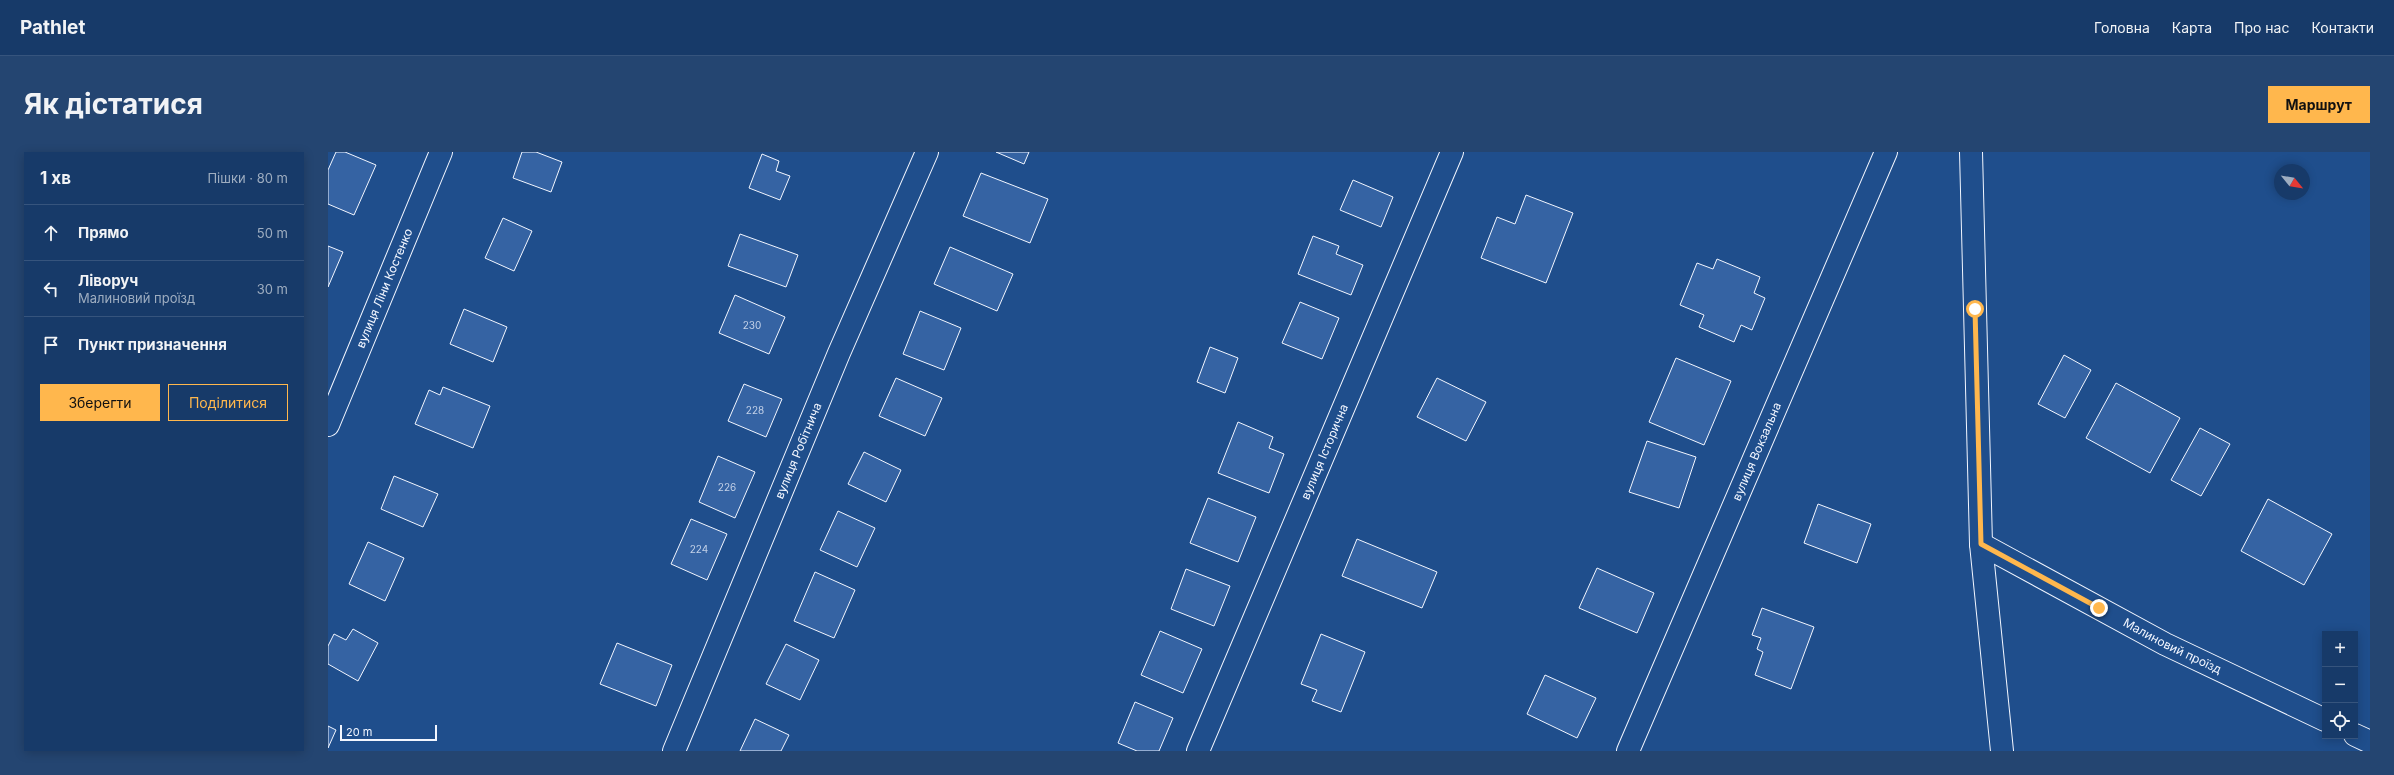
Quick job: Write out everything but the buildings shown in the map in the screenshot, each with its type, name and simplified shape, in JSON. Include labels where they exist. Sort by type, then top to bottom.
[{"type":"street","name":"вулиця Ліни Костенко","points":[[328,425],[442,152]]},
{"type":"street","name":"вулиця Робітнича","points":[[674,751],[839,352],[927,152]]},
{"type":"street","name":"вулиця Історична","points":[[1198,751],[1452,152]]},
{"type":"street","name":"вулиця Вокзальна","points":[[1628,751],[1886,152]]},
{"type":"street","points":[[1971,152],[1981,544],[2002,751]]},
{"type":"street","name":"Малиновий проїзд","points":[[1981,544],[2165,644],[2322,719]]},
{"type":"street","points":[[2358,736],[2370,742]]},
{"type":"route","points":[[1975,309],[1981,544],[2099,608]]}]
